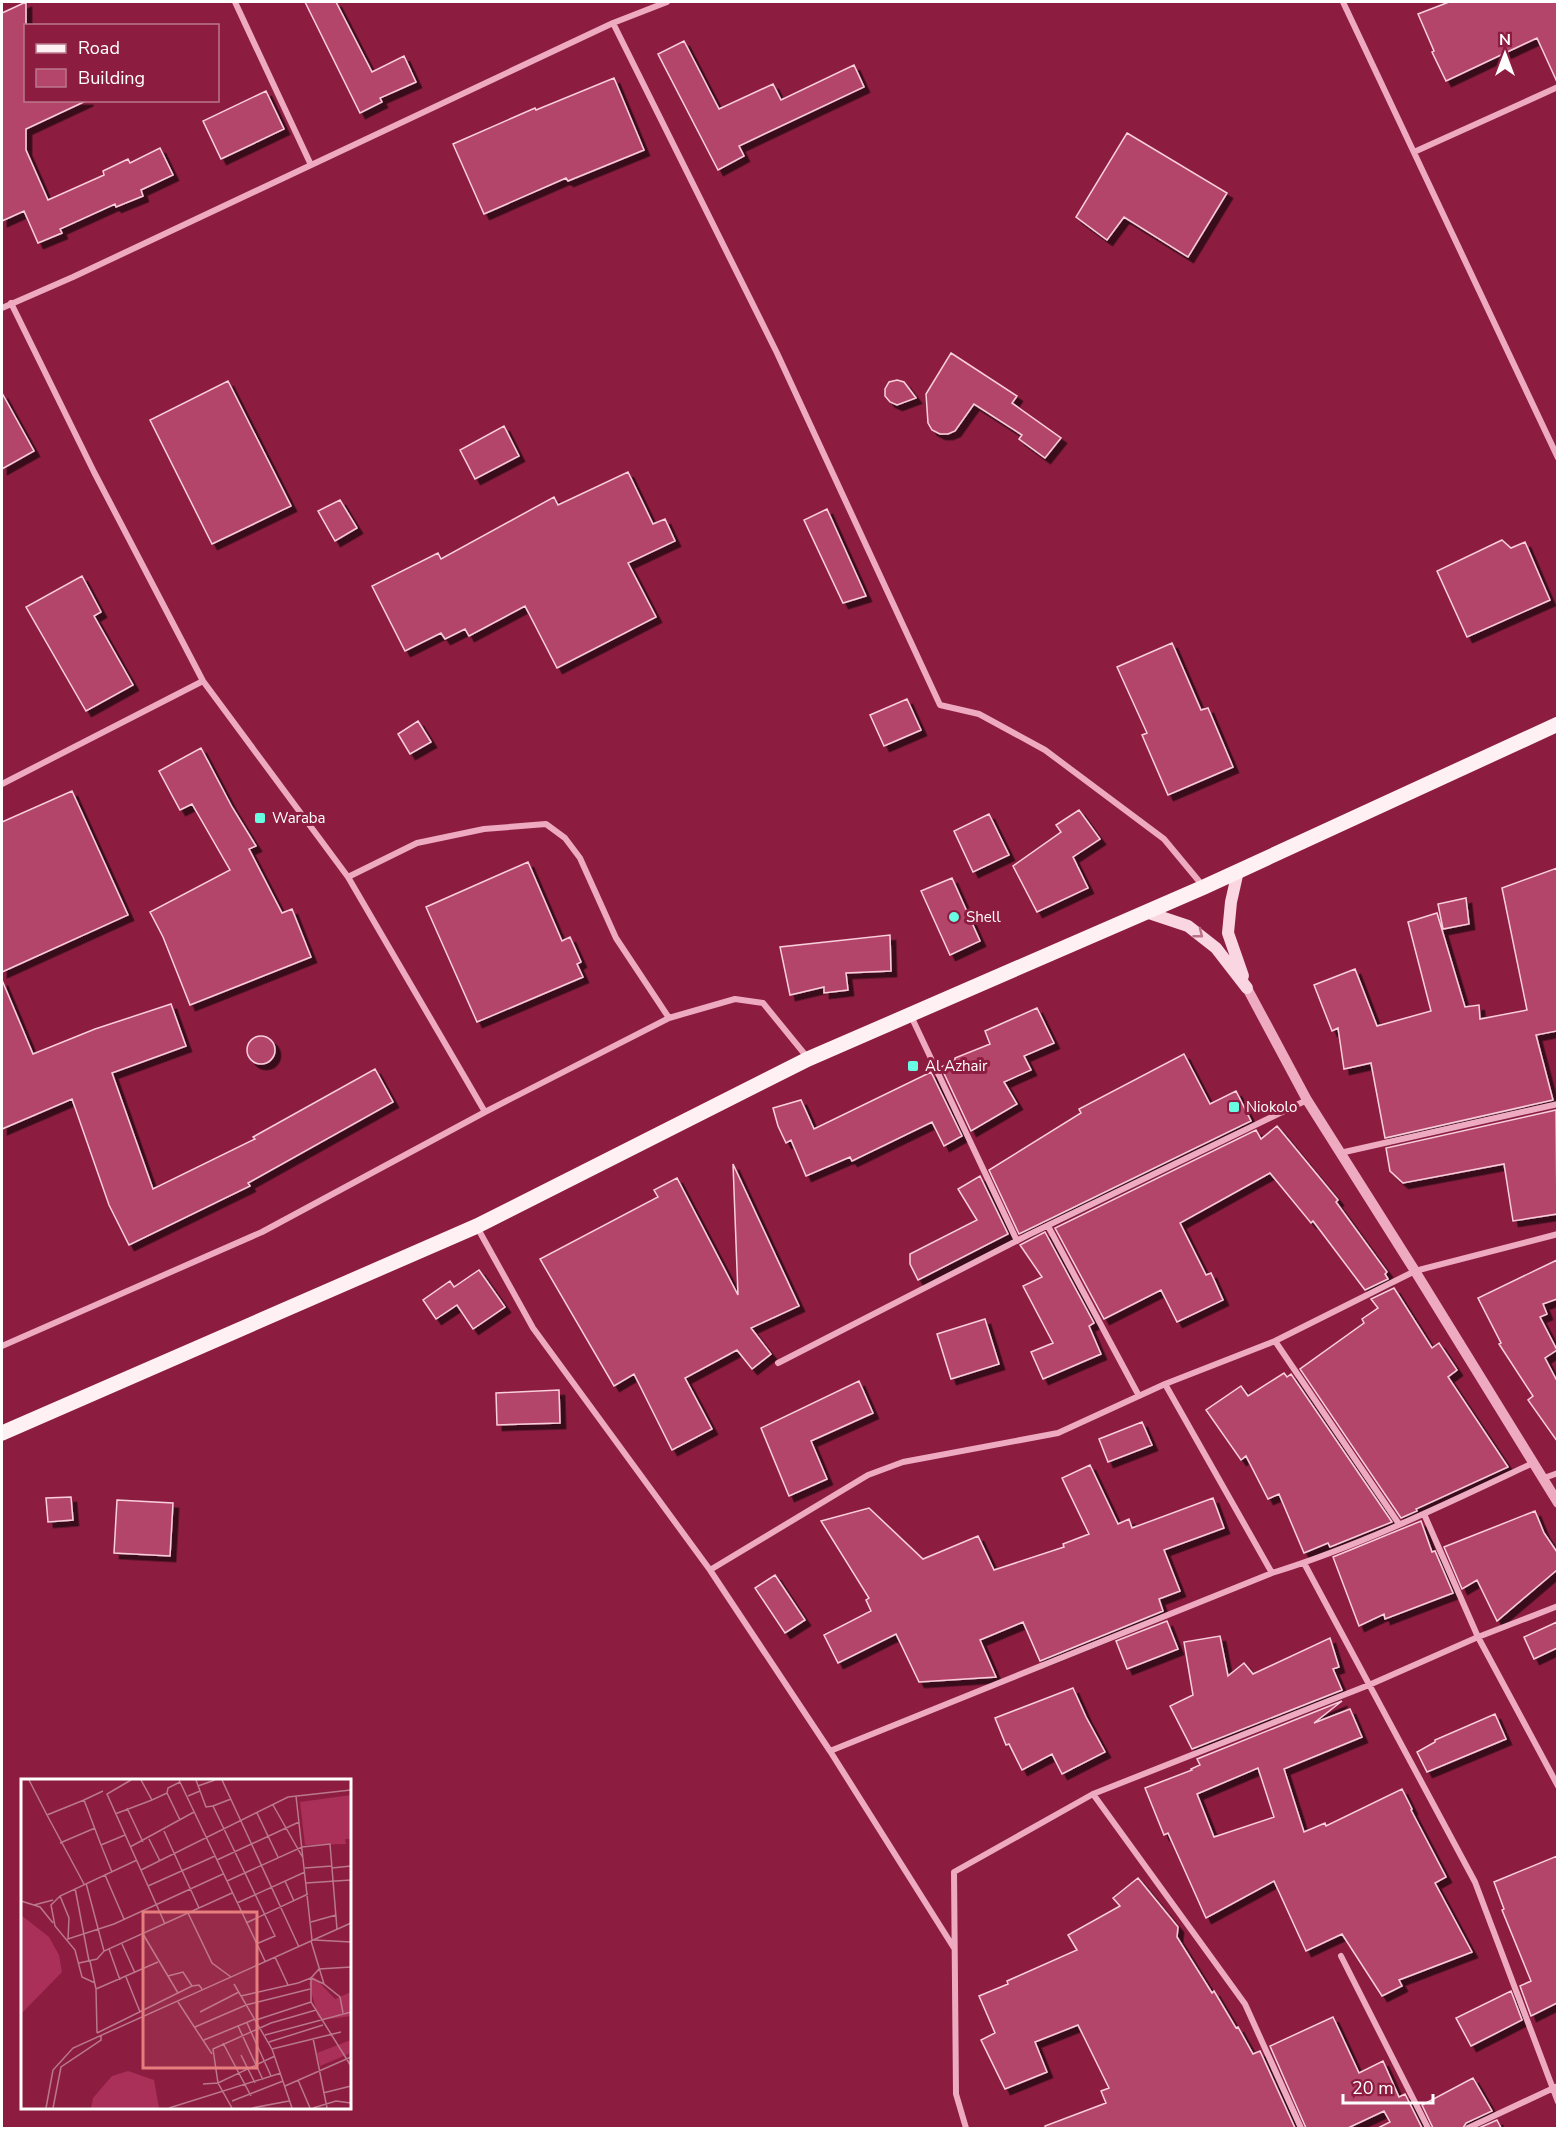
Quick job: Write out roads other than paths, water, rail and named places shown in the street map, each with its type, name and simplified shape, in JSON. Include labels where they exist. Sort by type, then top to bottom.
[{"type":"main road","points":[[2,1433],[477,1227],[808,1059],[1204,887],[1557,724]]},
{"type":"main road","points":[[1238,871],[1231,902],[1228,933],[1247,988]]},
{"type":"main road","points":[[1146,912],[1188,926],[1216,948],[1247,988]]},
{"type":"street","points":[[235,2],[311,165]]},
{"type":"street","points":[[2,308],[614,23],[667,2]]},
{"type":"street","points":[[1343,2],[1557,458]]},
{"type":"street","points":[[614,23],[777,353],[940,705],[979,714],[1045,750],[1164,839],[1204,887]]},
{"type":"street","points":[[1414,152],[1557,87]]},
{"type":"street","points":[[11,303],[94,472],[203,681],[348,877],[485,1112]]},
{"type":"street","points":[[1550,442],[1557,439]]},
{"type":"street","points":[[2,784],[203,681]]},
{"type":"street","points":[[348,877],[417,843],[484,829],[546,824],[565,838],[580,858],[616,938],[669,1018]]},
{"type":"street","points":[[1247,988],[1307,1100],[1544,1478],[1557,1503]]},
{"type":"street","points":[[2,1346],[262,1232],[485,1112],[669,1018],[735,999],[763,1003],[808,1059]]},
{"type":"street","points":[[911,1016],[1017,1241]]},
{"type":"street","points":[[778,1363],[1017,1241],[1307,1100]]},
{"type":"street","points":[[1340,1153],[1557,1104]]},
{"type":"street","points":[[477,1227],[533,1328],[710,1570],[830,1751],[955,1948]]},
{"type":"street","points":[[1048,1227],[1138,1396]]},
{"type":"street","points":[[710,1570],[868,1475],[903,1462],[1058,1434],[1165,1384],[1275,1341],[1415,1271],[1557,1234]]},
{"type":"street","points":[[1275,1341],[1399,1524]]},
{"type":"street","points":[[1165,1384],[1272,1573]]},
{"type":"street","points":[[830,1751],[1424,1514],[1534,1462]]},
{"type":"street","points":[[1544,1478],[1557,1473]]},
{"type":"street","points":[[1424,1514],[1478,1637],[1557,1786]]},
{"type":"street","points":[[1304,1563],[1475,1882],[1555,2088],[1557,2102]]},
{"type":"street","points":[[966,2128],[956,2094],[954,1872],[1093,1794],[1369,1685],[1478,1637],[1557,1606]]},
{"type":"street","points":[[1093,1794],[1245,2004],[1301,2128]]},
{"type":"street","points":[[1341,1956],[1428,2128]]},
{"type":"street","points":[[1468,2128],[1555,2088]]},
{"type":"place","name":"Waraba","points":[[260,818]]},
{"type":"place","name":"Shell","points":[[954,917]]},
{"type":"place","name":"Al Azhair","points":[[913,1066]]},
{"type":"place","name":"Niokolo","points":[[1234,1107]]}]
